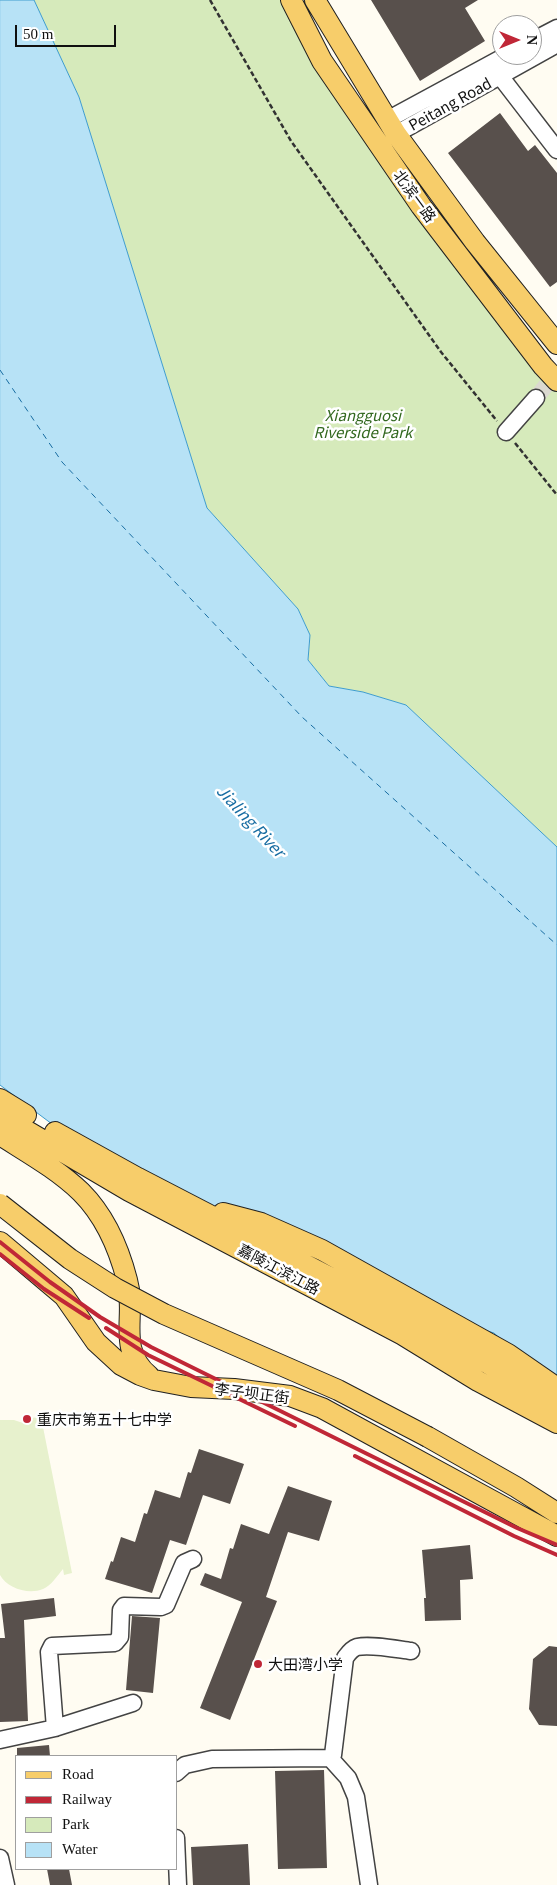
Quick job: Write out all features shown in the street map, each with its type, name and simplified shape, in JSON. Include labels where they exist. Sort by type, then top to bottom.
[{"type":"main road","name":"北滨一路","points":[[290,0],[322,61],[421,206],[557,381]]},
{"type":"main road","name":"北滨一路","points":[[314,0],[392,127],[475,242],[557,344]]},
{"type":"main road","name":"嘉陵江滨江路","points":[[0,1099],[12,1108],[138,1178],[412,1320],[557,1403]]},
{"type":"main road","name":"嘉陵江滨江路","points":[[0,1115],[129,1191],[403,1335],[478,1380],[557,1423]]},
{"type":"main road","points":[[0,1135],[53,1169],[82,1193],[102,1219],[117,1250],[128,1281],[130,1351],[140,1368],[154,1380]]},
{"type":"main road","name":"李子坝正街","points":[[0,1204],[70,1259],[115,1288],[164,1314],[338,1390],[428,1437],[516,1487],[557,1513]]},
{"type":"main road","points":[[190,1204],[262,1223],[322,1250],[508,1354],[557,1388]]},
{"type":"main road","name":"李子坝正街","points":[[0,1242],[64,1296],[96,1342],[121,1365],[154,1380],[191,1387],[234,1389],[290,1396],[322,1408],[557,1536]]},
{"type":"street","points":[[542,36],[557,28]]},
{"type":"street","name":"Peitang Road","points":[[392,127],[500,76],[557,44]]},
{"type":"street","name":"Peitang Road","points":[[392,127],[492,64]]},
{"type":"street","points":[[500,76],[557,150]]},
{"type":"street","points":[[506,432],[536,398]]},
{"type":"street","points":[[54,1728],[49,1652],[52,1646],[115,1643],[120,1637],[121,1610],[124,1606],[161,1607],[166,1605],[184,1563],[193,1559]]},
{"type":"street","points":[[330,1758],[333,1754],[345,1658],[356,1647],[411,1650]]},
{"type":"street","points":[[0,1740],[54,1728],[134,1703]]},
{"type":"street","points":[[178,1771],[184,1765],[212,1759],[330,1758],[348,1778],[356,1797],[369,1885]]},
{"type":"street","points":[[0,1858],[6,1885]]},
{"type":"street","points":[[177,1870],[178,1885]]},
{"type":"path","points":[[210,0],[291,141],[441,352],[557,495]]},
{"type":"green space","name":"Xiangguosi Riverside Park","points":[[34,0],[282,0],[535,368],[557,392],[557,847],[406,705],[363,692],[329,686],[308,660],[310,635],[298,609],[207,508],[79,97]]},
{"type":"green space","points":[[41,1417],[72,1573],[64,1575],[63,1569],[46,1588],[37,1591],[25,1591],[8,1584],[0,1575],[0,1420],[14,1420],[29,1425],[30,1418]]},
{"type":"water","name":"Jialing River","points":[[0,0],[34,0],[79,97],[207,508],[298,609],[310,635],[308,660],[329,686],[363,692],[406,705],[557,847],[557,1391],[494,1333],[209,1242],[0,1085]]},
{"type":"building","points":[[371,0],[478,0],[465,8],[485,41],[420,81]]},
{"type":"building","points":[[500,113],[528,151],[535,145],[557,173],[557,282],[550,287],[448,153]]},
{"type":"building","points":[[199,1449],[244,1464],[230,1504],[203,1495],[186,1545],[170,1540],[152,1593],[105,1579],[121,1537],[135,1542],[144,1513],[147,1514],[155,1490],[180,1498],[188,1472],[191,1473]]},
{"type":"building","points":[[288,1486],[332,1501],[319,1541],[288,1532],[266,1597],[277,1601],[230,1720],[200,1708],[242,1602],[200,1585],[205,1573],[221,1579],[230,1548],[233,1549],[241,1524],[269,1534]]},
{"type":"building","points":[[470,1545],[473,1579],[460,1580],[461,1620],[425,1621],[424,1598],[426,1598],[422,1550]]},
{"type":"building","points":[[54,1598],[56,1616],[24,1620],[28,1721],[0,1722],[0,1638],[5,1638],[1,1604]]},
{"type":"building","points":[[132,1616],[160,1618],[153,1693],[126,1690]]},
{"type":"building","points":[[549,1646],[557,1647],[557,1726],[539,1725],[529,1709],[533,1659]]},
{"type":"building","points":[[49,1745],[50,1755],[17,1755],[17,1748]]},
{"type":"building","points":[[324,1770],[327,1868],[278,1869],[275,1771]]},
{"type":"building","points":[[248,1844],[250,1885],[193,1885],[191,1847]]},
{"type":"building","points":[[47,1870],[69,1870],[72,1885],[50,1885]]},
{"type":"ferry route","points":[[0,370],[62,462],[302,717],[557,945]]},
{"type":"tunnel","points":[[536,398],[557,372]]},
{"type":"railway","points":[[0,1242],[50,1282],[100,1317],[151,1347],[517,1528],[557,1545]]},
{"type":"railway","points":[[0,1254],[44,1289],[89,1318]]},
{"type":"railway","points":[[106,1328],[148,1355],[295,1426]]},
{"type":"railway","points":[[355,1456],[514,1536],[557,1555]]},
{"type":"place","name":"重庆市第五十七中学","points":[[27,1419]]},
{"type":"place","name":"大田湾小学","points":[[258,1664]]}]
